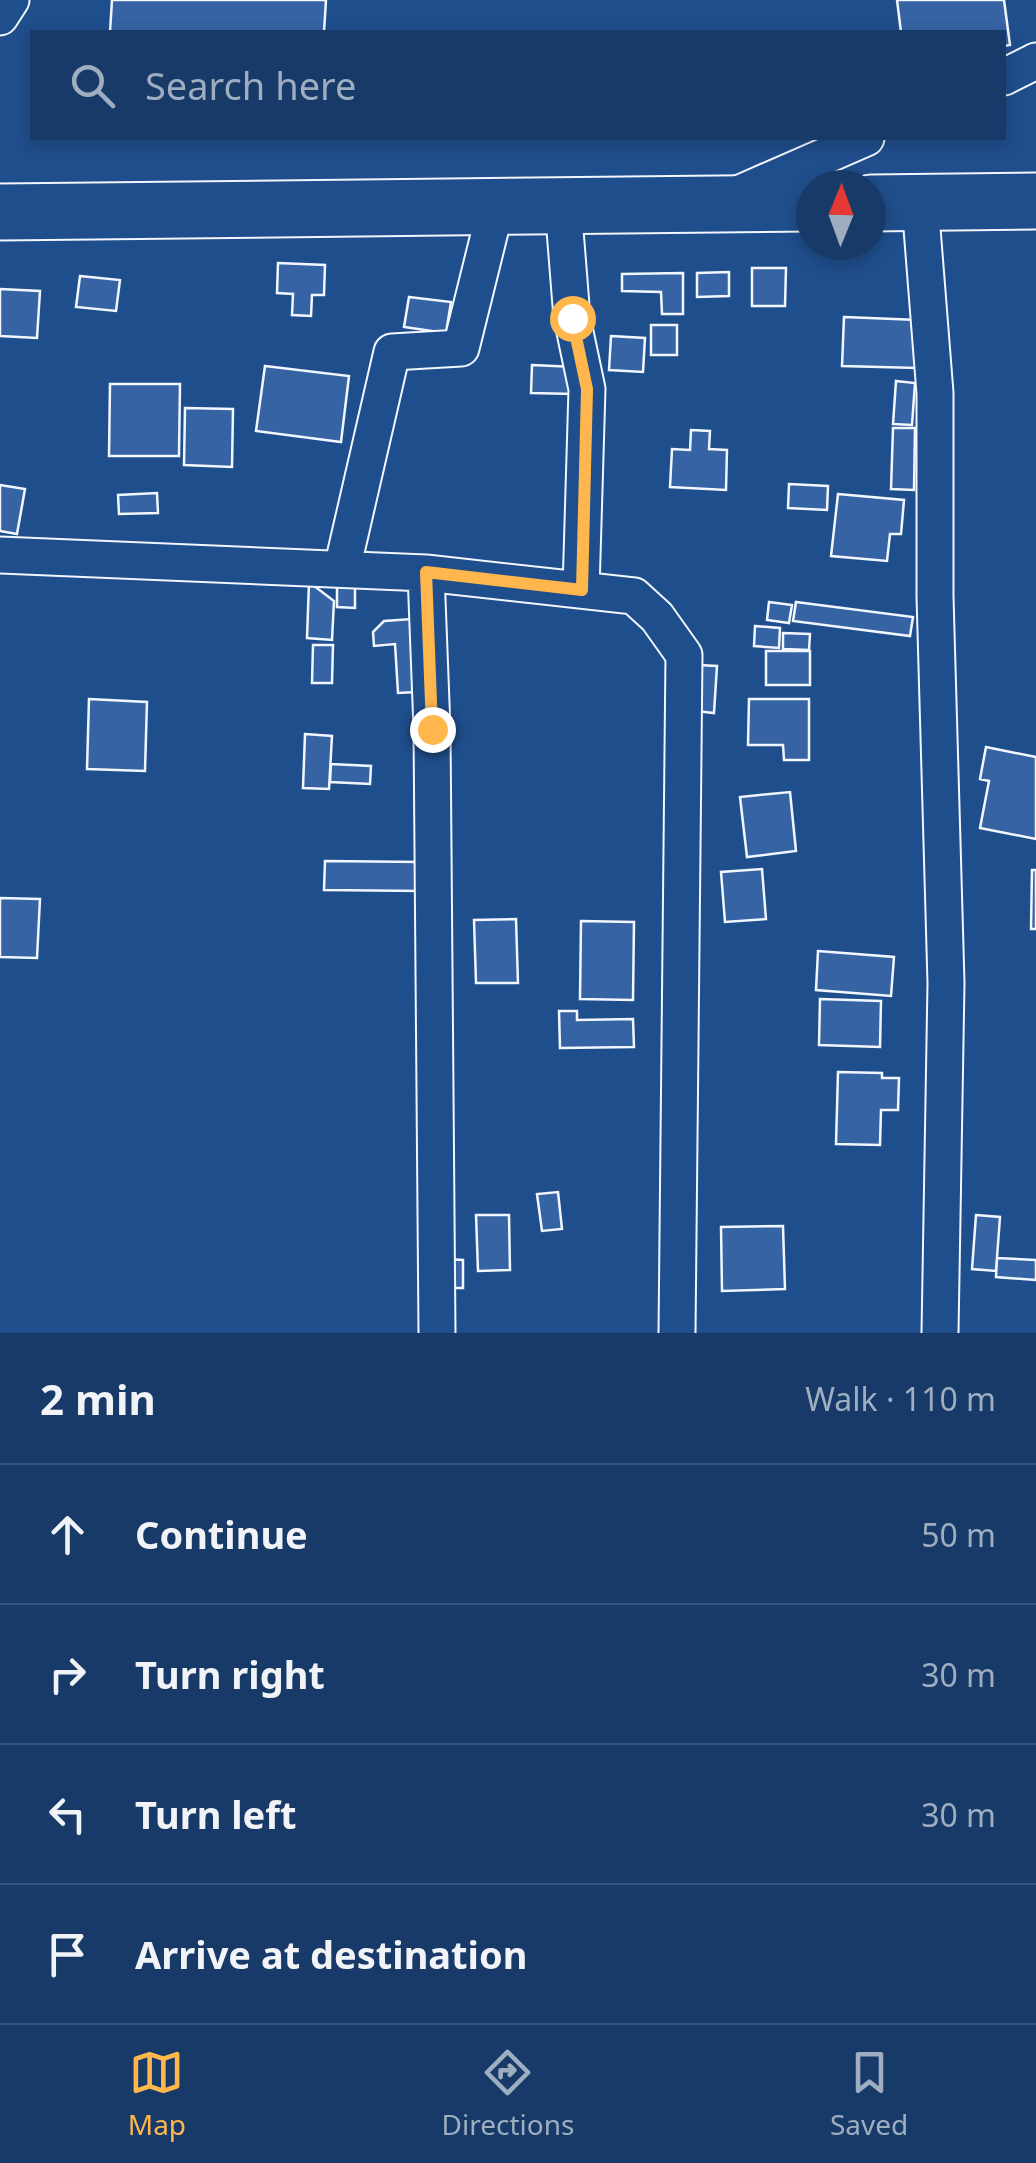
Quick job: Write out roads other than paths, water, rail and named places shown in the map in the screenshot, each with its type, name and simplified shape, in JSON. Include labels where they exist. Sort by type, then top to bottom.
[{"type":"main road","points":[[896,203],[1036,201]]},
{"type":"main road","points":[[0,212],[796,203]]},
{"type":"street","points":[[0,17],[11,0]]},
{"type":"street","points":[[1006,76],[1036,61]]},
{"type":"street","points":[[719,202],[861,140]]},
{"type":"street","points":[[896,203],[935,394],[935,596],[946,983],[940,1333]]},
{"type":"street","points":[[563,205],[572,318],[587,389],[582,590]]},
{"type":"street","points":[[342,569],[392,352],[461,348],[496,207]]},
{"type":"street","points":[[0,555],[426,572],[634,596],[657,616],[684,655],[677,1333]]},
{"type":"street","points":[[426,572],[432,729],[437,1333]]}]
